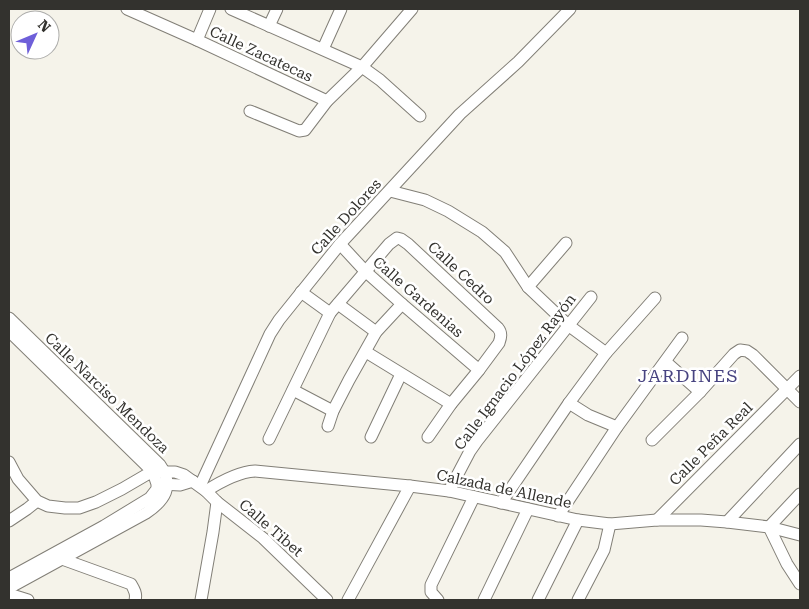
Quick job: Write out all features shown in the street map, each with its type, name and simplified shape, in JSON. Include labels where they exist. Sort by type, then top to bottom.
[{"type":"street","name":"Calle Zacatecas","points":[[127,9],[327,101]]},
{"type":"street","points":[[197,40],[210,9]]},
{"type":"street","points":[[231,9],[362,67],[380,80],[420,116]]},
{"type":"street","points":[[269,26],[277,9]]},
{"type":"street","points":[[322,49],[341,9]]},
{"type":"street","points":[[250,111],[302,132],[327,101],[362,67],[412,9]]},
{"type":"street","name":"Calle Dolores","points":[[200,486],[270,334],[279,320],[340,244],[460,114],[518,62],[570,9]]},
{"type":"street","points":[[390,191],[425,200],[448,211],[482,232],[505,252],[528,287],[568,325],[606,354]]},
{"type":"street","name":"Calle Cedro","points":[[365,271],[389,244],[397,238],[408,244],[498,328],[501,334],[499,343],[479,370]]},
{"type":"street","points":[[528,287],[566,243]]},
{"type":"street","name":"Calle Gardenias","points":[[340,244],[365,271],[479,370]]},
{"type":"street","points":[[269,439],[330,313],[365,271]]},
{"type":"street","points":[[301,292],[330,313]]},
{"type":"street","name":"Calle Ignacio López Rayón","points":[[449,491],[477,441],[591,297]]},
{"type":"street","points":[[501,502],[569,403],[606,354],[655,298]]},
{"type":"street","points":[[338,304],[376,332]]},
{"type":"street","points":[[328,426],[333,411],[376,332],[402,304]]},
{"type":"street","name":"Calle Narciso Mendoza","points":[[9,318],[160,465],[159,472],[162,484]]},
{"type":"street","name":"Calle Narciso Mendoza","points":[[9,331],[159,472]]},
{"type":"street","points":[[558,516],[617,427],[682,338]]},
{"type":"street","points":[[652,440],[738,351],[742,350],[753,355],[800,402]]},
{"type":"street","points":[[366,352],[451,404]]},
{"type":"street","points":[[666,362],[700,392]]},
{"type":"street","points":[[428,436],[479,370]]},
{"type":"street","points":[[371,437],[401,374]]},
{"type":"street","name":"Calle Peña Real","points":[[657,520],[800,376]]},
{"type":"street","points":[[293,390],[333,411]]},
{"type":"street","points":[[569,403],[588,415],[617,427]]},
{"type":"street","points":[[727,522],[800,444]]},
{"type":"street","points":[[9,462],[18,479],[37,501],[48,506],[65,508],[79,508],[96,502],[146,475],[159,472]]},
{"type":"street","name":"Calzada de Allende","points":[[200,486],[255,471],[449,491],[558,516],[610,524],[657,520],[701,520],[769,527],[800,535]]},
{"type":"street","name":"Calle Tibet","points":[[159,472],[180,473],[200,486],[217,502],[263,538],[327,600]]},
{"type":"street","points":[[137,480],[162,484],[200,486]]},
{"type":"street","points":[[10,594],[106,530],[150,498],[162,484]]},
{"type":"street","points":[[348,600],[410,486]]},
{"type":"street","points":[[800,494],[769,527],[787,564],[800,584]]},
{"type":"street","points":[[434,596],[431,585],[474,497]]},
{"type":"street","points":[[9,520],[37,501]]},
{"type":"street","points":[[201,600],[217,502]]},
{"type":"street","points":[[484,600],[528,509]]},
{"type":"street","points":[[538,600],[578,520]]},
{"type":"street","points":[[578,600],[604,550],[610,524]]},
{"type":"street","points":[[9,578],[106,530]]},
{"type":"street","points":[[62,559],[131,584],[136,597],[135,600]]},
{"type":"street","points":[[10,594],[28,600]]},
{"type":"district","name":"JARDINES","points":[[688,376]]}]
